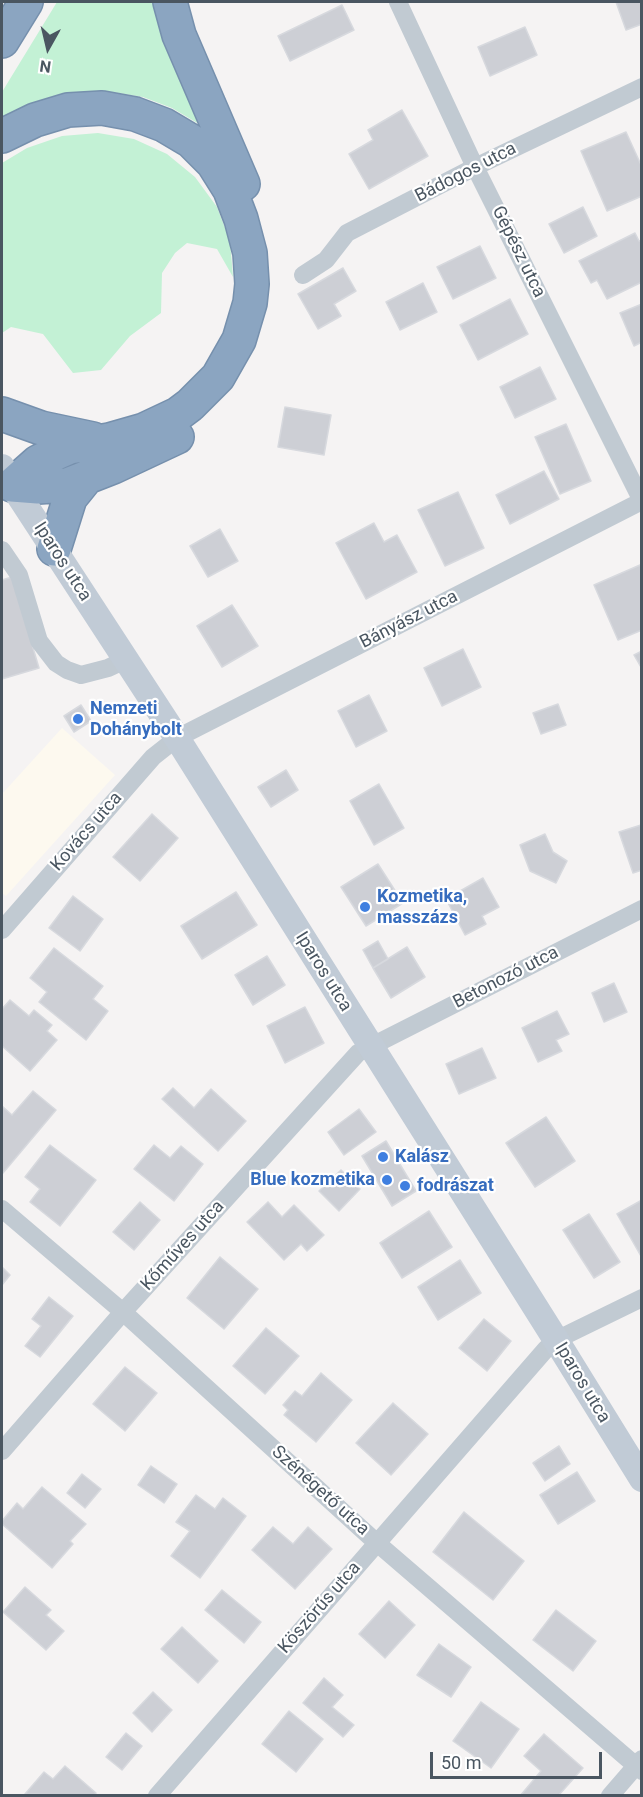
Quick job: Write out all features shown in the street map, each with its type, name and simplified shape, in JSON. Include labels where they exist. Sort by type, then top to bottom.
[{"type":"highway","points":[[2,41],[26,2]]},
{"type":"highway","points":[[5,480],[52,487],[67,484],[113,467],[188,432],[217,410],[231,393],[252,357],[268,291],[266,249],[253,207],[179,35],[170,2]]},
{"type":"highway","points":[[2,136],[35,120],[68,110],[102,108],[135,114],[164,125],[191,141],[213,163],[230,190],[241,219],[250,254],[252,284],[245,323],[229,360],[205,391],[178,414],[144,430],[70,447],[52,454],[5,480]]},
{"type":"highway","points":[[2,414],[40,428],[100,441]]},
{"type":"highway","points":[[54,549],[70,498],[87,477]]},
{"type":"street","name":"Gépész utca","points":[[398,2],[475,167],[642,501]]},
{"type":"street","name":"Bádogos utca","points":[[303,275],[326,260],[347,233],[475,167],[642,87]]},
{"type":"street","name":"Iparos utca","points":[[5,480],[54,549],[177,738],[642,1479]]},
{"type":"street","name":"Bányász utca","points":[[177,738],[642,501]]},
{"type":"street","points":[[2,550],[19,575],[39,641],[56,663],[81,675],[108,668],[125,660]]},
{"type":"street","name":"Kovács utca","points":[[2,930],[153,757],[177,738]]},
{"type":"street","name":"Betonozó utca","points":[[370,1047],[642,909]]},
{"type":"street","name":"Kőműves utca","points":[[2,1451],[123,1312],[349,1062],[358,1053],[370,1047]]},
{"type":"street","name":"Szénégető utca","points":[[2,1209],[123,1312],[377,1543],[640,1765]]},
{"type":"street","name":"Köszörűs utca","points":[[157,1796],[538,1357],[556,1340],[642,1298]]},
{"type":"street","points":[[610,1796],[640,1765]]},
{"type":"shaded area","points":[[62,728],[115,775],[6,896],[2,893],[2,794]]},
{"type":"green space","points":[[57,2],[159,2],[200,115],[199,124],[172,108],[143,97],[112,92],[82,92],[51,98],[2,121],[2,92]]},
{"type":"green space","points":[[98,133],[134,139],[167,154],[195,177],[217,207],[230,241],[233,277],[217,249],[187,243],[175,253],[162,273],[161,313],[130,336],[101,370],[73,373],[43,334],[11,327],[2,333],[2,163],[27,148],[62,136]]},
{"type":"building","points":[[616,2],[642,2],[642,24],[626,30]]},
{"type":"building","points":[[342,5],[354,30],[290,61],[278,36]]},
{"type":"building","points":[[525,27],[537,55],[490,76],[478,47]]},
{"type":"building","points":[[402,110],[428,156],[369,189],[349,154],[373,140],[368,130]]},
{"type":"building","points":[[626,132],[642,167],[642,196],[607,211],[581,151]]},
{"type":"building","points":[[583,207],[597,236],[564,253],[549,224]]},
{"type":"building","points":[[635,233],[639,241],[642,240],[642,282],[607,299],[597,280],[591,283],[579,261]]},
{"type":"building","points":[[480,246],[496,278],[453,299],[437,267]]},
{"type":"building","points":[[343,268],[356,291],[334,304],[341,316],[318,329],[298,294]]},
{"type":"building","points":[[423,283],[437,312],[400,330],[386,302]]},
{"type":"building","points":[[510,299],[528,334],[478,360],[460,325]]},
{"type":"building","points":[[642,304],[642,342],[634,346],[620,313]]},
{"type":"building","points":[[540,367],[556,399],[515,418],[500,387]]},
{"type":"building","points":[[285,407],[331,415],[324,455],[278,447]]},
{"type":"building","points":[[566,424],[591,481],[560,494],[535,437]]},
{"type":"building","points":[[544,471],[559,499],[510,524],[496,495]]},
{"type":"building","points":[[458,492],[484,548],[445,566],[418,510]]},
{"type":"building","points":[[374,523],[384,542],[397,535],[417,572],[366,599],[336,543]]},
{"type":"building","points":[[220,529],[238,561],[208,577],[190,546]]},
{"type":"building","points":[[640,565],[642,569],[642,630],[618,640],[594,585]]},
{"type":"building","points":[[12,577],[39,668],[2,679],[2,580]]},
{"type":"building","points":[[232,605],[258,646],[222,667],[197,626]]},
{"type":"building","points":[[463,649],[481,687],[442,706],[424,668]]},
{"type":"building","points":[[642,651],[642,669],[634,655]]},
{"type":"building","points":[[369,695],[387,731],[356,747],[338,711]]},
{"type":"building","points":[[558,704],[566,725],[541,734],[533,713]]},
{"type":"building","name":"Nemzeti Dohánybolt","points":[[81,705],[91,721],[74,732],[64,716]]},
{"type":"building","points":[[286,770],[298,790],[271,807],[258,787]]},
{"type":"building","points":[[379,784],[404,828],[374,845],[350,801]]},
{"type":"building","points":[[152,814],[178,838],[140,881],[113,857]]},
{"type":"building","points":[[641,825],[642,870],[633,873],[619,832]]},
{"type":"building","points":[[545,834],[553,852],[567,861],[556,883],[530,871],[520,845]]},
{"type":"building","points":[[378,864],[403,903],[366,926],[341,887]]},
{"type":"building","points":[[483,878],[499,907],[482,916],[486,924],[465,935],[446,899]]},
{"type":"building","points":[[236,892],[257,925],[202,959],[181,926]]},
{"type":"building","points":[[73,896],[103,919],[80,951],[49,928]]},
{"type":"building","points":[[378,941],[388,959],[373,968],[363,950]]},
{"type":"building","points":[[407,947],[425,977],[391,998],[373,968]]},
{"type":"building","points":[[54,948],[103,986],[93,999],[108,1011],[86,1040],[39,1002],[47,992],[30,978]]},
{"type":"building","points":[[267,956],[285,985],[253,1005],[235,975]]},
{"type":"building","points":[[614,983],[627,1012],[604,1022],[592,993]]},
{"type":"building","points":[[10,1000],[29,1016],[34,1010],[52,1025],[47,1031],[57,1040],[30,1071],[2,1046],[2,1009]]},
{"type":"building","points":[[305,1007],[324,1043],[285,1063],[267,1026]]},
{"type":"building","points":[[557,1011],[569,1034],[556,1040],[562,1051],[538,1062],[522,1028]]},
{"type":"building","points":[[482,1048],[496,1078],[459,1094],[446,1064]]},
{"type":"building","points":[[173,1088],[194,1108],[211,1089],[246,1121],[218,1151],[162,1099]]},
{"type":"building","points":[[33,1091],[56,1110],[3,1173],[2,1106],[12,1115]]},
{"type":"building","points":[[359,1109],[376,1132],[344,1155],[328,1132]]},
{"type":"building","points":[[546,1117],[575,1161],[535,1187],[506,1143]]},
{"type":"building","points":[[386,1141],[416,1191],[392,1206],[362,1156]]},
{"type":"building","points":[[50,1145],[96,1180],[60,1226],[30,1202],[40,1189],[25,1177]]},
{"type":"building","points":[[154,1145],[170,1158],[181,1146],[203,1164],[174,1201],[134,1169]]},
{"type":"building","points":[[341,1170],[360,1189],[339,1211],[319,1191]]},
{"type":"building","points":[[642,1200],[642,1258],[617,1214]]},
{"type":"building","points":[[140,1202],[160,1220],[134,1250],[113,1232]]},
{"type":"building","points":[[268,1202],[282,1217],[294,1205],[324,1235],[307,1251],[301,1244],[284,1260],[247,1222]]},
{"type":"building","points":[[429,1211],[452,1247],[402,1278],[380,1243]]},
{"type":"building","points":[[589,1214],[620,1262],[594,1278],[563,1230]]},
{"type":"building","points":[[220,1257],[258,1289],[224,1329],[187,1298]]},
{"type":"building","points":[[460,1260],[481,1293],[438,1320],[418,1287]]},
{"type":"building","points":[[2,1267],[10,1275],[2,1285]]},
{"type":"building","points":[[49,1297],[73,1316],[40,1357],[25,1346],[41,1326],[32,1319]]},
{"type":"building","points":[[484,1319],[511,1341],[487,1371],[459,1348]]},
{"type":"building","points":[[266,1328],[299,1356],[265,1394],[233,1366]]},
{"type":"building","points":[[125,1367],[157,1393],[125,1431],[93,1404]]},
{"type":"building","points":[[321,1373],[352,1400],[316,1442],[284,1415],[288,1410],[283,1405],[295,1391],[302,1396]]},
{"type":"building","points":[[393,1403],[428,1434],[391,1475],[356,1443]]},
{"type":"building","points":[[559,1446],[570,1464],[545,1481],[533,1463]]},
{"type":"building","points":[[151,1466],[177,1484],[164,1503],[138,1485]]},
{"type":"building","points":[[577,1472],[595,1501],[558,1524],[540,1495]]},
{"type":"building","points":[[82,1474],[101,1489],[85,1508],[67,1493]]},
{"type":"building","points":[[42,1487],[86,1524],[70,1541],[73,1544],[52,1568],[2,1524],[17,1503],[23,1509]]},
{"type":"building","points":[[196,1495],[215,1509],[223,1498],[246,1516],[200,1578],[171,1556],[190,1531],[176,1522]]},
{"type":"building","points":[[464,1512],[524,1561],[493,1600],[433,1552]]},
{"type":"building","points":[[273,1527],[293,1544],[308,1527],[332,1549],[295,1589],[252,1550]]},
{"type":"building","points":[[25,1587],[51,1610],[46,1615],[64,1631],[46,1650],[3,1612]]},
{"type":"building","points":[[222,1590],[261,1622],[244,1643],[205,1610]]},
{"type":"building","points":[[389,1601],[415,1625],[385,1658],[359,1634]]},
{"type":"building","points":[[556,1610],[596,1641],[573,1671],[533,1640]]},
{"type":"building","points":[[182,1627],[218,1661],[198,1683],[161,1649]]},
{"type":"building","points":[[439,1644],[471,1667],[451,1697],[417,1675]]},
{"type":"building","points":[[324,1678],[343,1695],[332,1707],[354,1725],[343,1737],[303,1703]]},
{"type":"building","points":[[153,1692],[172,1710],[152,1732],[133,1713]]},
{"type":"building","points":[[481,1702],[519,1729],[491,1768],[453,1741]]},
{"type":"building","points":[[289,1711],[323,1739],[296,1772],[262,1744]]},
{"type":"building","points":[[126,1733],[142,1746],[122,1770],[106,1757]]},
{"type":"building","points":[[544,1734],[583,1768],[558,1796],[520,1796],[541,1771],[524,1756]]},
{"type":"building","points":[[65,1766],[96,1793],[94,1796],[25,1794],[44,1772],[53,1779]]},
{"type":"place","name":"Nemzeti Dohánybolt","points":[[78,719]]},
{"type":"place","name":"Kozmetika, masszázs","points":[[365,907]]},
{"type":"place","name":"Kalász","points":[[383,1157]]},
{"type":"place","name":"Blue kozmetika","points":[[387,1180]]},
{"type":"place","name":"fodrászat","points":[[405,1186]]}]
